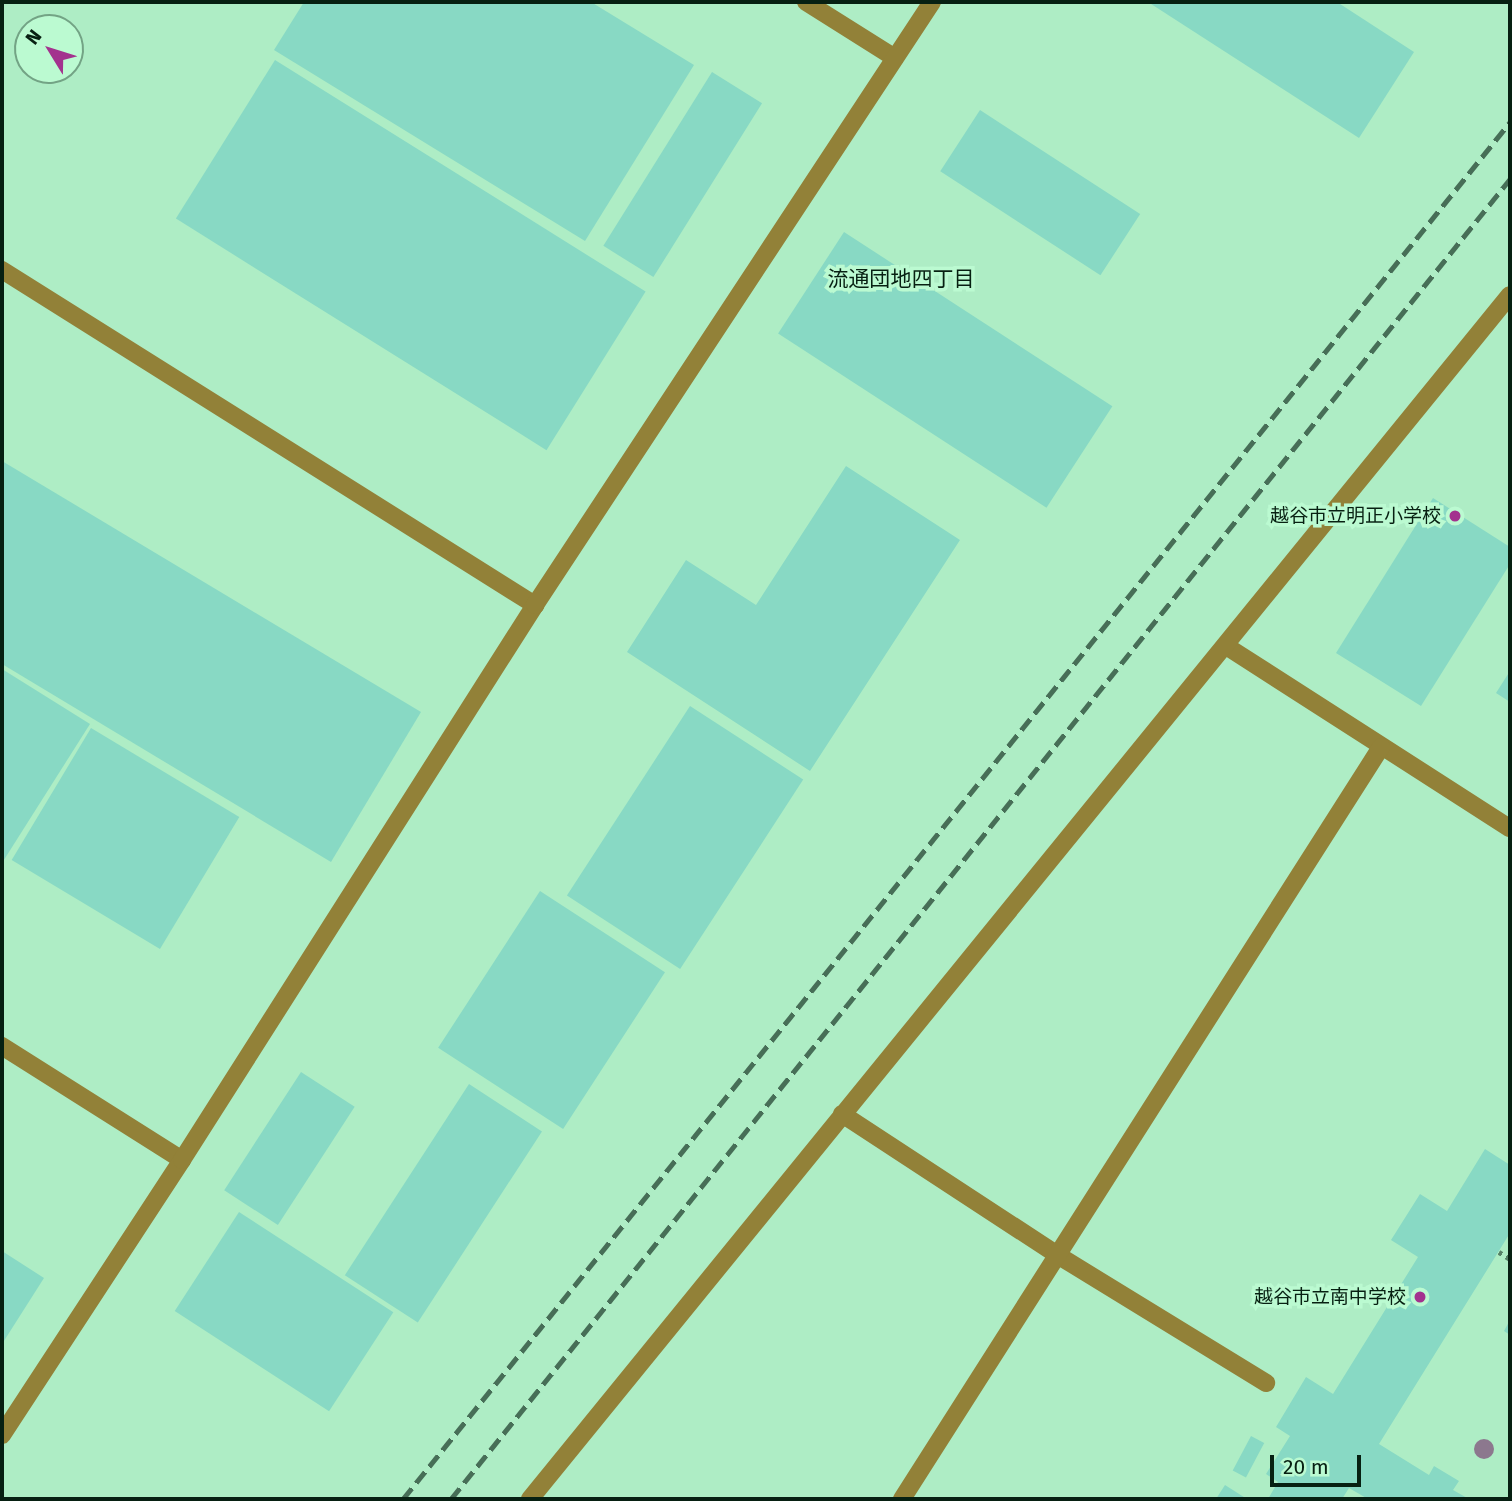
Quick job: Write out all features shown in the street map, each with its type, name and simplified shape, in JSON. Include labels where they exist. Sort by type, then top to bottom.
[{"type":"street","points":[[806,2],[895,58]]},
{"type":"street","points":[[2,1435],[182,1160],[535,605],[932,2]]},
{"type":"street","points":[[2,270],[535,605]]},
{"type":"street","points":[[530,1499],[1510,295]]},
{"type":"street","points":[[1226,646],[1510,828]]},
{"type":"street","points":[[902,1499],[1381,747]]},
{"type":"street","points":[[2,1046],[182,1160]]},
{"type":"street","points":[[842,1114],[1059,1256],[1266,1383]]},
{"type":"path","points":[[1499,1252],[1510,1259]]},
{"type":"building","points":[[304,2],[591,2],[694,65],[585,241],[274,50]]},
{"type":"building","points":[[1148,2],[1337,2],[1414,52],[1359,138]]},
{"type":"building","points":[[275,60],[646,292],[547,450],[176,219]]},
{"type":"building","points":[[712,72],[762,103],[653,277],[603,246]]},
{"type":"building","points":[[980,110],[1140,214],[1100,275],[940,171]]},
{"type":"building","points":[[844,232],[1112,406],[1046,508],[778,333]]},
{"type":"building","points":[[2,461],[421,712],[331,862],[2,664]]},
{"type":"building","points":[[846,466],[960,540],[810,771],[627,652],[686,560],[756,605]]},
{"type":"building","points":[[1433,498],[1510,547],[1510,564],[1421,706],[1336,653]]},
{"type":"building","points":[[2,669],[90,724],[2,863]]},
{"type":"building","points":[[1510,671],[1510,702],[1496,693]]},
{"type":"building","points":[[690,706],[803,780],[680,969],[567,896]]},
{"type":"building","points":[[91,728],[239,817],[160,949],[12,860]]},
{"type":"building","points":[[540,891],[665,972],[563,1129],[438,1048]]},
{"type":"building","points":[[301,1072],[355,1107],[278,1225],[224,1190]]},
{"type":"building","points":[[469,1084],[542,1131],[418,1323],[345,1275]]},
{"type":"building","points":[[1485,1149],[1510,1165],[1510,1233],[1379,1444],[1429,1475],[1434,1466],[1459,1481],[1453,1490],[1469,1499],[1368,1499],[1349,1488],[1342,1499],[1268,1499],[1278,1482],[1266,1474],[1290,1436],[1276,1427],[1306,1377],[1333,1394],[1418,1257],[1391,1240],[1420,1194],[1447,1211]]},
{"type":"building","points":[[239,1212],[393,1312],[329,1411],[175,1311]]},
{"type":"building","points":[[2,1251],[44,1278],[2,1344]]},
{"type":"building","points":[[1510,1320],[1510,1335],[1504,1331]]},
{"type":"building","points":[[1251,1436],[1264,1443],[1246,1477],[1233,1470]]},
{"type":"building","points":[[1225,1485],[1247,1499],[1216,1499]]},
{"type":"railway","points":[[403,1499],[1510,122]]},
{"type":"railway","points":[[451,1499],[1510,179]]},
{"type":"place","name":"越谷市立明正小学校","points":[[1455,516]]},
{"type":"place","name":"越谷市立南中学校","points":[[1420,1297]]},
{"type":"district","name":"流通団地四丁目","points":[[901,279]]}]
